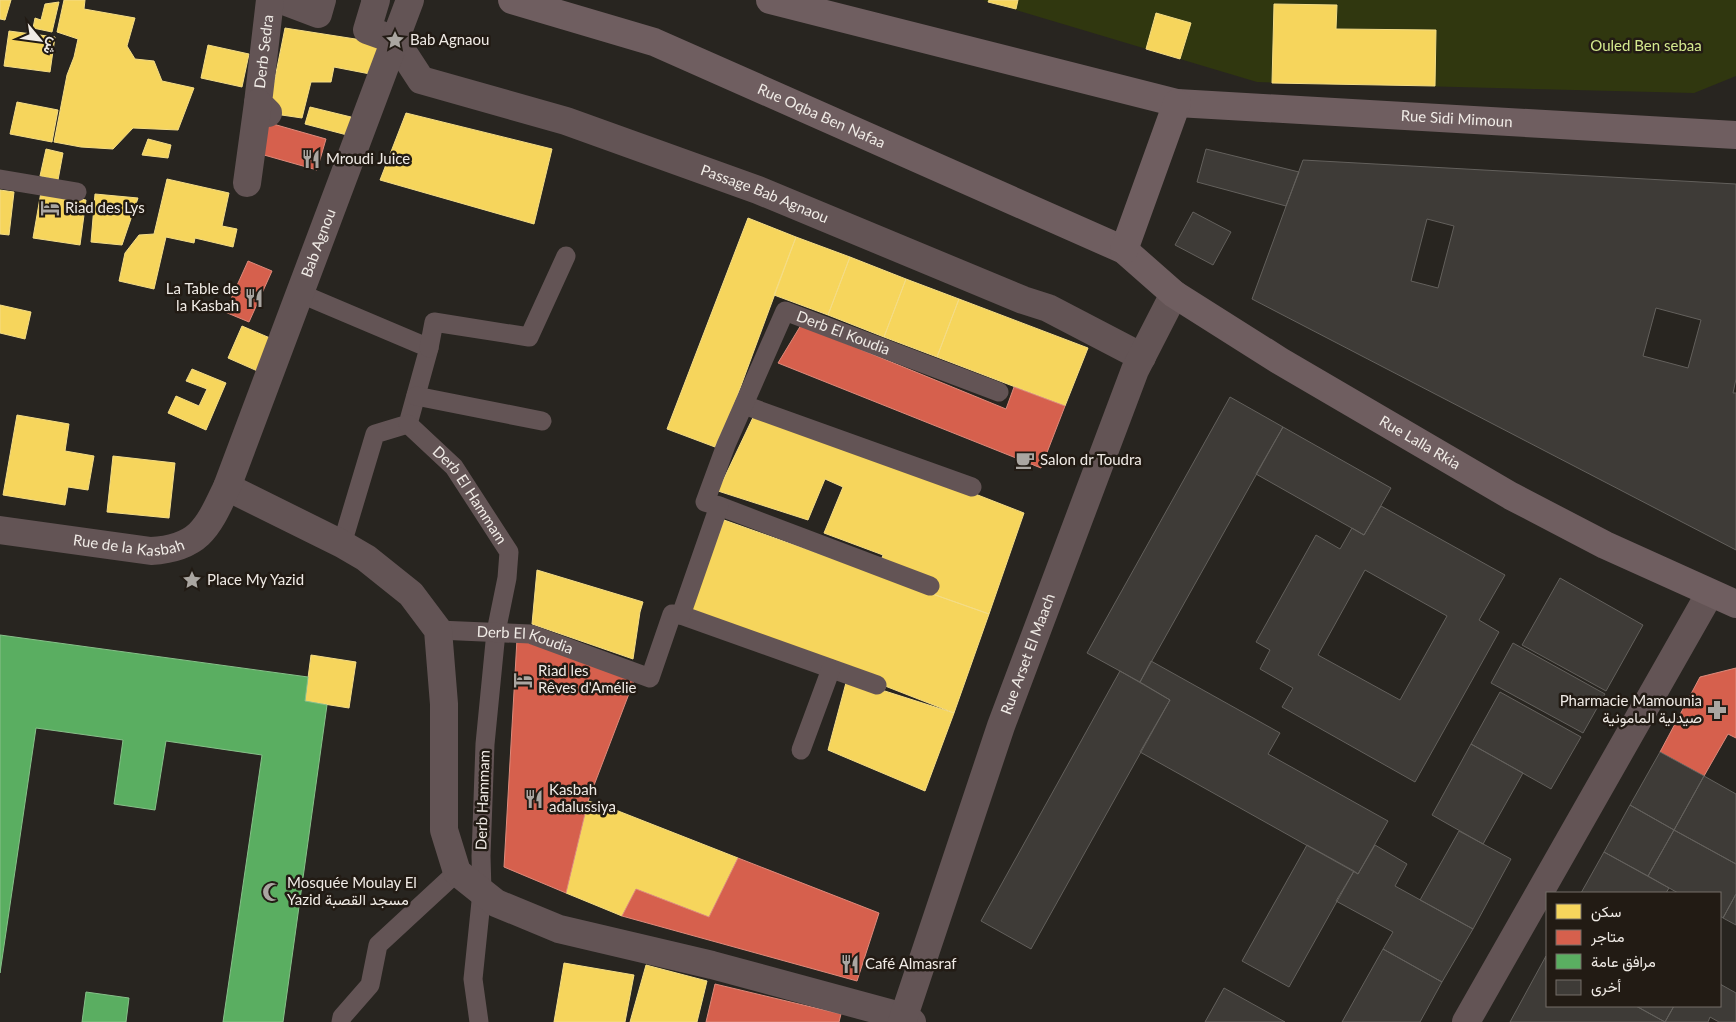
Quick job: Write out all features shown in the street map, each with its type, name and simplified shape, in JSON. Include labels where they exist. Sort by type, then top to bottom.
[{"type":"main road","name":"Rue Oqba Ben Nafaa","points":[[512,0],[654,42],[1124,250]]},
{"type":"main road","points":[[770,0],[1177,103],[1124,250]]},
{"type":"main road","name":"Rue Sidi Mimoun","points":[[1177,103],[1736,135]]},
{"type":"main road","name":"Rue Lalla Rkia","points":[[1124,250],[1174,294],[1280,361],[1511,496],[1605,545],[1736,604]]},
{"type":"street","name":"Derb Sedra","points":[[247,183],[263,108],[270,0]]},
{"type":"street","name":"Derb Sedra","points":[[281,0],[318,14],[322,0]]},
{"type":"street","points":[[374,0],[376,0],[367,30],[395,40]]},
{"type":"street","name":"Bab Agnou","points":[[227,487],[410,0]]},
{"type":"street","name":"Passage Bab Agnaou","points":[[395,40],[421,80],[566,121],[758,190],[1023,300],[1048,308],[1142,357]]},
{"type":"street","name":"Rue Arset El Maach","points":[[906,1020],[1001,726],[1128,389],[1174,294]]},
{"type":"street","points":[[227,487],[342,544],[366,558],[411,594],[438,630],[444,704],[444,830],[458,872],[496,903],[559,929],[712,965],[906,1020]]},
{"type":"street","name":"Rue de la Kasbah","points":[[0,530],[151,551],[166,550],[196,537],[209,525],[227,487]]},
{"type":"street","points":[[1466,1022],[1710,593]]},
{"type":"lane","points":[[0,179],[77,192]]},
{"type":"lane","points":[[342,544],[375,434],[408,424],[429,348],[434,322],[536,338],[566,256]]},
{"type":"lane","points":[[299,293],[429,348]]},
{"type":"lane","name":"Derb El Koudia","points":[[438,630],[530,634],[650,678],[672,614],[681,615],[719,506],[705,502],[726,445],[785,311],[998,392]]},
{"type":"lane","points":[[416,396],[542,421]]},
{"type":"lane","points":[[744,405],[972,487]]},
{"type":"lane","name":"Derb El Hammam","points":[[408,424],[454,467],[504,544],[509,552],[506,578]]},
{"type":"lane","points":[[719,506],[930,586]]},
{"type":"lane","name":"Derb Hammam","points":[[479,1022],[473,979],[482,892],[481,856],[485,744],[496,632],[506,578]]},
{"type":"lane","points":[[681,615],[877,685]]},
{"type":"lane","points":[[801,750],[831,669]]},
{"type":"lane","points":[[342,1022],[342,1017],[370,985],[378,945],[458,872]]},
{"type":"green space","name":"Ouled Ben sebaa","points":[[983,0],[1736,0],[1736,76],[1694,93],[1257,82]]},
{"type":"building: سكن","points":[[0,0],[11,0],[5,20],[0,19]]},
{"type":"building: سكن","points":[[64,0],[85,0],[84,9],[135,18],[127,46],[135,59],[154,61],[162,81],[194,88],[178,130],[133,128],[113,149],[81,147],[54,142],[67,75],[78,39],[57,32]]},
{"type":"building: سكن","points":[[989,0],[1018,0],[1016,9],[988,2]]},
{"type":"building: سكن","points":[[59,2],[52,32],[33,28],[35,18],[41,20],[45,4]]},
{"type":"building: سكن","points":[[1274,4],[1337,5],[1336,29],[1436,30],[1435,86],[1272,83]]},
{"type":"building: سكن","points":[[1156,13],[1191,23],[1180,59],[1146,49]]},
{"type":"building: سكن","points":[[285,28],[381,43],[370,74],[334,67],[331,82],[311,82],[302,118],[268,113]]},
{"type":"building: سكن","points":[[9,31],[55,37],[50,72],[4,66]]},
{"type":"building: سكن","points":[[208,45],[249,54],[242,87],[201,78]]},
{"type":"building: سكن","points":[[17,102],[58,110],[52,142],[10,134]]},
{"type":"building: سكن","points":[[310,107],[351,117],[347,135],[305,124]]},
{"type":"building: سكن","points":[[406,113],[552,149],[534,224],[380,180]]},
{"type":"building: سكن","points":[[148,139],[171,145],[168,158],[142,155]]},
{"type":"building: سكن","points":[[46,149],[63,153],[58,180],[40,176]]},
{"type":"building: سكن","points":[[167,179],[229,193],[222,226],[237,229],[233,247],[195,238],[194,243],[166,237],[154,289],[119,281],[125,253],[139,235],[154,234]]},
{"type":"building: سكن","points":[[0,190],[14,192],[9,235],[0,234]]},
{"type":"building: سكن","points":[[41,192],[86,200],[80,245],[33,238]]},
{"type":"building: سكن","points":[[95,194],[138,198],[122,245],[91,242]]},
{"type":"building: سكن","points":[[748,218],[796,237],[735,402],[715,447],[667,429]]},
{"type":"building: سكن","points":[[796,237],[850,257],[828,315],[774,295]]},
{"type":"building: سكن","points":[[850,257],[906,279],[884,337],[828,315]]},
{"type":"building: سكن","points":[[906,279],[959,299],[937,357],[884,337]]},
{"type":"building: سكن","points":[[959,299],[1088,348],[1065,406],[937,357]]},
{"type":"building: سكن","points":[[0,305],[31,312],[25,339],[0,333]]},
{"type":"building: سكن","points":[[242,326],[277,341],[262,373],[228,358]]},
{"type":"building: سكن","points":[[192,369],[226,383],[206,430],[168,413],[176,396],[199,406],[207,389],[186,381]]},
{"type":"building: سكن","points":[[757,409],[1024,513],[989,614],[876,574],[883,555],[824,533],[843,487],[825,479],[808,520],[718,491]]},
{"type":"building: سكن","points":[[17,415],[69,424],[65,451],[94,456],[88,490],[68,487],[65,505],[3,495]]},
{"type":"building: سكن","points":[[113,456],[175,463],[169,518],[107,512]]},
{"type":"building: سكن","points":[[724,520],[989,614],[954,713],[691,610]]},
{"type":"building: سكن","points":[[537,570],[643,602],[633,659],[532,624]]},
{"type":"building: سكن","points":[[311,655],[356,662],[349,708],[305,701]]},
{"type":"building: سكن","points":[[847,679],[954,713],[925,791],[828,750]]},
{"type":"building: سكن","points":[[588,801],[738,858],[709,917],[636,889],[622,916],[566,893]]},
{"type":"building: سكن","points":[[564,963],[634,975],[625,1022],[554,1022]]},
{"type":"building: سكن","points":[[646,965],[707,981],[697,1022],[630,1022]]},
{"type":"building: متاجر","points":[[266,122],[326,139],[317,170],[257,153]]},
{"type":"building: متاجر","points":[[248,261],[272,271],[249,322],[225,312]]},
{"type":"building: متاجر","points":[[801,325],[1006,409],[1014,387],[1065,406],[1041,468],[778,363]]},
{"type":"building: متاجر","points":[[517,639],[635,678],[588,801],[566,893],[504,867]]},
{"type":"building: متاجر","points":[[1736,668],[1736,738],[1728,734],[1704,776],[1660,752],[1700,677]]},
{"type":"building: متاجر","points":[[738,858],[879,913],[857,981],[622,916],[636,889],[709,917]]},
{"type":"building: متاجر","points":[[715,984],[841,1014],[839,1022],[706,1022]]},
{"type":"building: مرافق عامة","name":"Mosquée Moulay El Yazid مسجد القصبة","points":[[0,635],[308,677],[305,701],[327,705],[283,1022],[223,1022],[262,755],[166,741],[155,810],[114,804],[123,740],[36,728],[0,973]]},
{"type":"building: مرافق عامة","points":[[86,992],[129,998],[126,1022],[82,1022]]},
{"type":"building: أخرى","points":[[1206,149],[1299,172],[1286,206],[1197,182]]},
{"type":"building: أخرى","points":[[1303,160],[1736,184],[1736,379],[1733,393],[1736,393],[1736,550],[1252,299]],"holes":[[[1427,219],[1454,226],[1438,288],[1411,281]],[[1656,308],[1701,320],[1688,368],[1643,356]]]},
{"type":"building: أخرى","points":[[1193,212],[1231,232],[1213,265],[1175,245]]},
{"type":"building: أخرى","points":[[1230,397],[1283,427],[1140,682],[1087,653]]},
{"type":"building: أخرى","points":[[1283,427],[1391,488],[1364,535],[1256,474]]},
{"type":"building: أخرى","points":[[1381,506],[1505,575],[1479,620],[1499,632],[1415,782],[1282,707],[1293,688],[1260,669],[1270,650],[1256,642],[1316,535],[1340,549],[1352,528],[1364,535]],"holes":[[[1365,570],[1447,616],[1400,700],[1318,655]]]},
{"type":"building: أخرى","points":[[1560,578],[1643,625],[1606,691],[1522,645]]},
{"type":"building: أخرى","points":[[1513,643],[1605,694],[1583,733],[1491,683]]},
{"type":"building: أخرى","points":[[1151,661],[1280,733],[1268,754],[1388,821],[1358,874],[1140,752],[1170,700],[1140,682]]},
{"type":"building: أخرى","points":[[1120,671],[1170,700],[1031,949],[981,921]]},
{"type":"building: أخرى","points":[[1500,692],[1581,737],[1551,789],[1471,744]]},
{"type":"building: أخرى","points":[[1471,744],[1523,773],[1483,844],[1432,815]]},
{"type":"building: أخرى","points":[[1660,752],[1704,776],[1674,830],[1630,805]]},
{"type":"building: أخرى","points":[[1704,776],[1736,794],[1736,864],[1674,830]]},
{"type":"building: أخرى","points":[[1630,805],[1674,830],[1648,876],[1604,852]]},
{"type":"building: أخرى","points":[[1674,830],[1736,864],[1736,894],[1723,918],[1721,917],[1721,892],[1676,892],[1648,876]]},
{"type":"building: أخرى","points":[[1459,831],[1511,859],[1473,929],[1420,900]]},
{"type":"building: أخرى","points":[[1307,845],[1354,871],[1289,987],[1242,961]]},
{"type":"building: أخرى","points":[[1375,845],[1407,864],[1395,886],[1473,929],[1442,982],[1383,949],[1393,932],[1336,901],[1354,871],[1358,874]]},
{"type":"building: أخرى","points":[[1604,852],[1669,888],[1667,892],[1582,892]]},
{"type":"building: أخرى","points":[[1736,894],[1736,925],[1723,918]]},
{"type":"building: أخرى","points":[[1383,949],[1442,982],[1420,1022],[1342,1022]]},
{"type":"building: أخرى","points":[[1546,956],[1546,1007],[1638,1007],[1665,1022],[1510,1022]]},
{"type":"building: أخرى","points":[[1721,985],[1736,993],[1736,1022],[1719,1022],[1710,1017],[1708,1022],[1665,1022],[1673,1007],[1721,1007]]},
{"type":"building: أخرى","points":[[1224,988],[1285,1022],[1205,1022]]},
{"type":"building: أخرى","points":[[1638,1007],[1673,1007],[1665,1022]]},
{"type":"place","name":"Bab Agnaou","points":[[395,40]]},
{"type":"place","name":"Mroudi Juice","points":[[311,159]]},
{"type":"place","name":"Riad des Lys","points":[[50,208]]},
{"type":"place","name":"La Table de la Kasbah","points":[[254,298]]},
{"type":"place","name":"Salon dr Toudra","points":[[1025,460]]},
{"type":"place","name":"Place My Yazid","points":[[192,580]]},
{"type":"place","name":"Riad les Rêves d'Amélie","points":[[523,680]]},
{"type":"place","name":"Pharmacie Mamounia صيدلية المامونية","points":[[1717,710]]},
{"type":"place","name":"Kasbah adalussiya","points":[[534,799]]},
{"type":"place","name":"Mosquée Moulay El Yazid مسجد القصبة","points":[[272,892]]},
{"type":"place","name":"Café Almasraf","points":[[850,964]]}]
